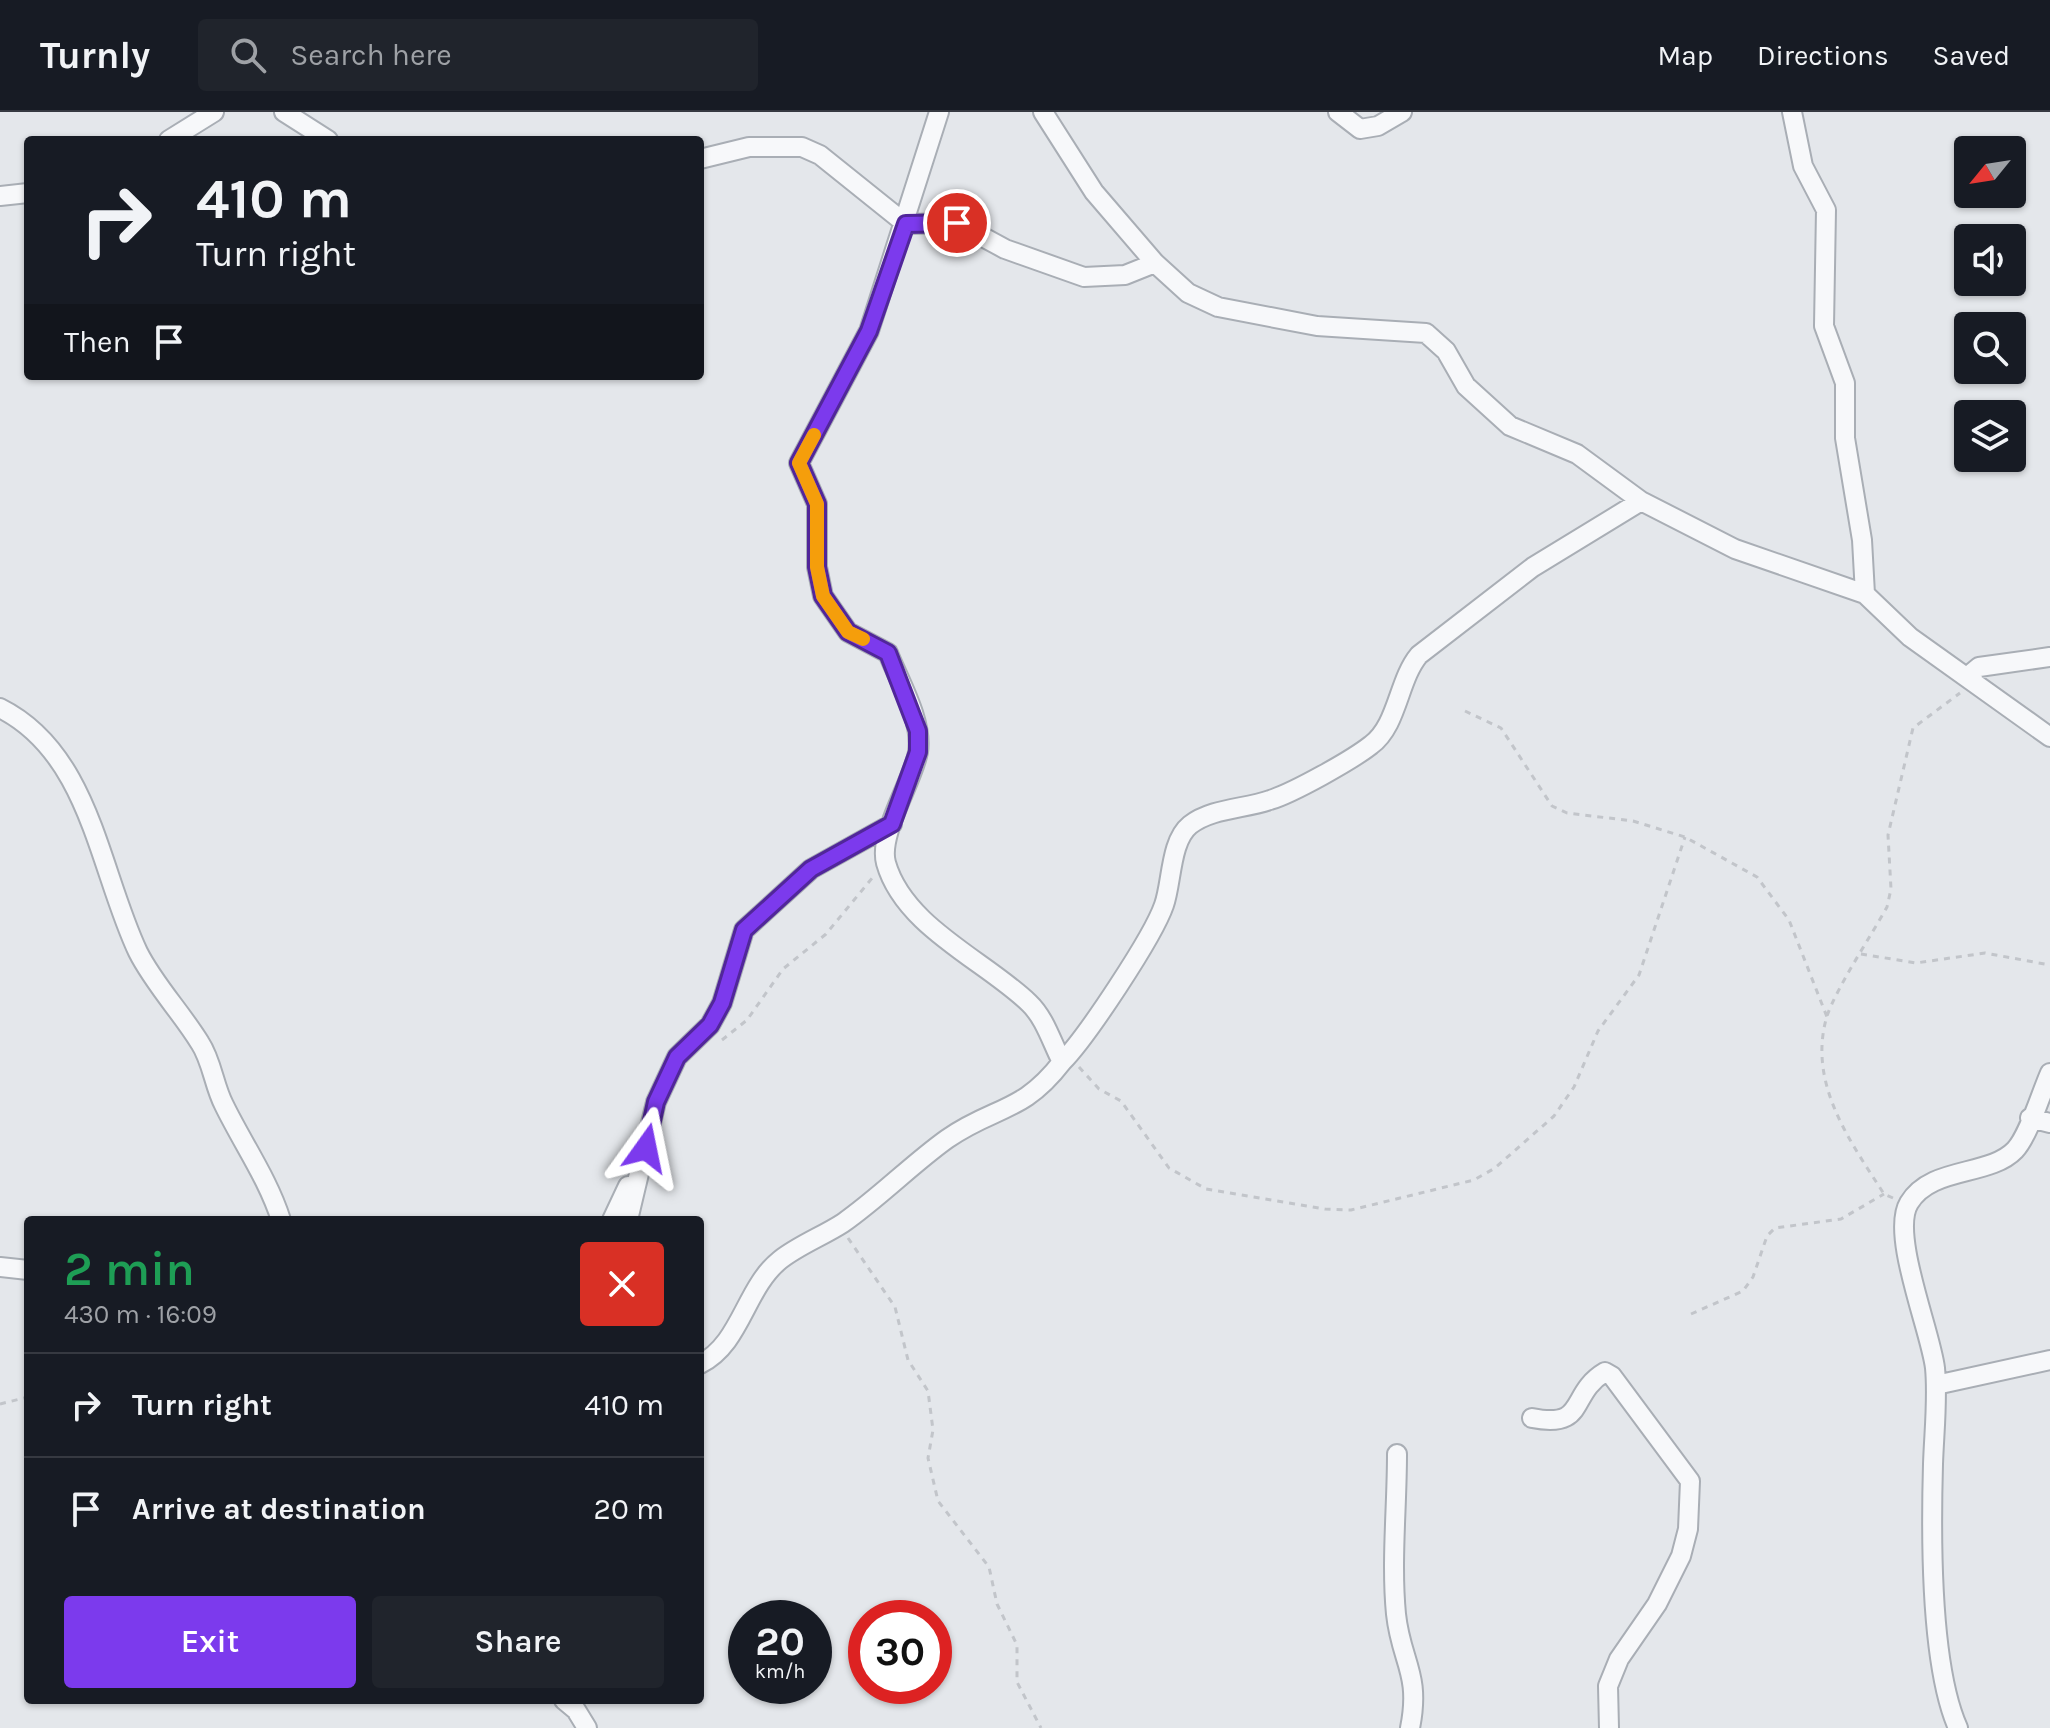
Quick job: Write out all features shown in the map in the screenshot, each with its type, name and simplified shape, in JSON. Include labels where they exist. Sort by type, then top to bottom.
[{"type":"street","points":[[175,136],[214,112]]},
{"type":"street","points":[[284,112],[322,136]]},
{"type":"street","points":[[939,112],[906,224],[869,331],[799,463],[817,504],[817,567],[823,596],[848,632],[888,653],[918,731],[918,752],[892,824],[885,861],[900,891],[937,932],[1029,1003],[1066,1058]]},
{"type":"street","points":[[1043,112],[1094,192],[1155,263],[1188,293],[1218,307],[1317,326],[1426,333],[1446,351],[1466,386],[1510,426],[1577,454],[1641,501],[1735,549],[1865,594],[1910,637],[1967,677],[1982,692],[2050,737]]},
{"type":"street","points":[[1338,112],[1360,129],[1378,126],[1402,112]]},
{"type":"street","points":[[1792,112],[1803,166],[1826,210],[1824,326],[1845,383],[1845,438],[1862,540],[1865,594]]},
{"type":"street","points":[[704,158],[749,147],[802,147],[820,155],[906,224],[957,223],[1005,249],[1084,277],[1125,275],[1155,263]]},
{"type":"street","points":[[0,196],[24,193]]},
{"type":"street","points":[[704,1362],[713,1358],[733,1333],[751,1293],[782,1258],[840,1225],[894,1185],[948,1138],[1022,1103],[1042,1088],[1066,1058],[1164,906],[1179,840],[1188,826],[1215,813],[1272,800],[1373,744],[1385,728],[1411,664],[1419,655],[1533,567],[1641,501]]},
{"type":"street","points":[[1967,677],[1979,667],[2050,657]]},
{"type":"street","points":[[0,708],[30,726],[77,794],[99,840],[138,952],[203,1046],[222,1103],[274,1197],[280,1216]]},
{"type":"street","points":[[629,1216],[656,1102],[677,1057],[710,1025],[722,1003],[744,930],[811,869],[892,824]]},
{"type":"street","points":[[1954,1727],[1938,1641],[1932,1494],[1935,1365],[1915,1295],[1905,1227],[1907,1205],[1921,1188],[1932,1182],[2004,1157],[2016,1149],[2050,1073]]},
{"type":"street","points":[[2030,1118],[2050,1123]]},
{"type":"street","points":[[614,1216],[646,1148]]},
{"type":"street","points":[[0,1267],[24,1270]]},
{"type":"street","points":[[1936,1385],[2050,1360]]},
{"type":"street","points":[[1532,1418],[1565,1420],[1574,1414],[1589,1381],[1605,1372],[1612,1376],[1690,1481],[1688,1529],[1681,1556],[1657,1604],[1619,1659],[1608,1686],[1609,1728]]},
{"type":"street","points":[[1397,1454],[1396,1616],[1413,1678],[1415,1700],[1410,1728]]},
{"type":"street","points":[[572,1704],[587,1728]]},
{"type":"path","points":[[1907,1205],[1884,1194],[1845,1133],[1826,1089],[1823,1071],[1827,1017],[1887,907],[1891,889],[1888,835],[1913,728],[1960,693],[1982,692]]},
{"type":"path","points":[[1465,711],[1501,728],[1552,806],[1567,813],[1633,821],[1685,837],[1757,877],[1789,920],[1827,1017]]},
{"type":"path","points":[[1066,1058],[1099,1089],[1121,1101],[1169,1168],[1206,1189],[1325,1209],[1351,1210],[1474,1180],[1495,1168],[1554,1116],[1574,1087],[1598,1031],[1639,975],[1685,837]]},
{"type":"path","points":[[712,1046],[747,1020],[783,969],[826,934],[885,861]]},
{"type":"path","points":[[1861,954],[1916,963],[1985,953],[2050,965]]},
{"type":"path","points":[[1691,1314],[1743,1291],[1753,1277],[1767,1236],[1775,1228],[1841,1219],[1884,1194]]},
{"type":"path","points":[[840,1225],[895,1307],[908,1360],[928,1391],[933,1430],[928,1458],[938,1501],[989,1567],[997,1604],[1017,1645],[1017,1682],[1041,1728]]},
{"type":"path","points":[[0,1404],[24,1398]]},
{"type":"slow traffic","points":[[814,435],[799,463],[817,504],[817,567],[823,596],[848,632],[863,639]]},
{"type":"route","points":[[646,1148],[656,1102],[677,1057],[710,1025],[722,1003],[744,930],[811,869],[892,824],[918,752],[918,731],[888,653],[848,632],[823,596],[817,567],[817,504],[799,463],[869,331],[906,224],[957,223]]}]
